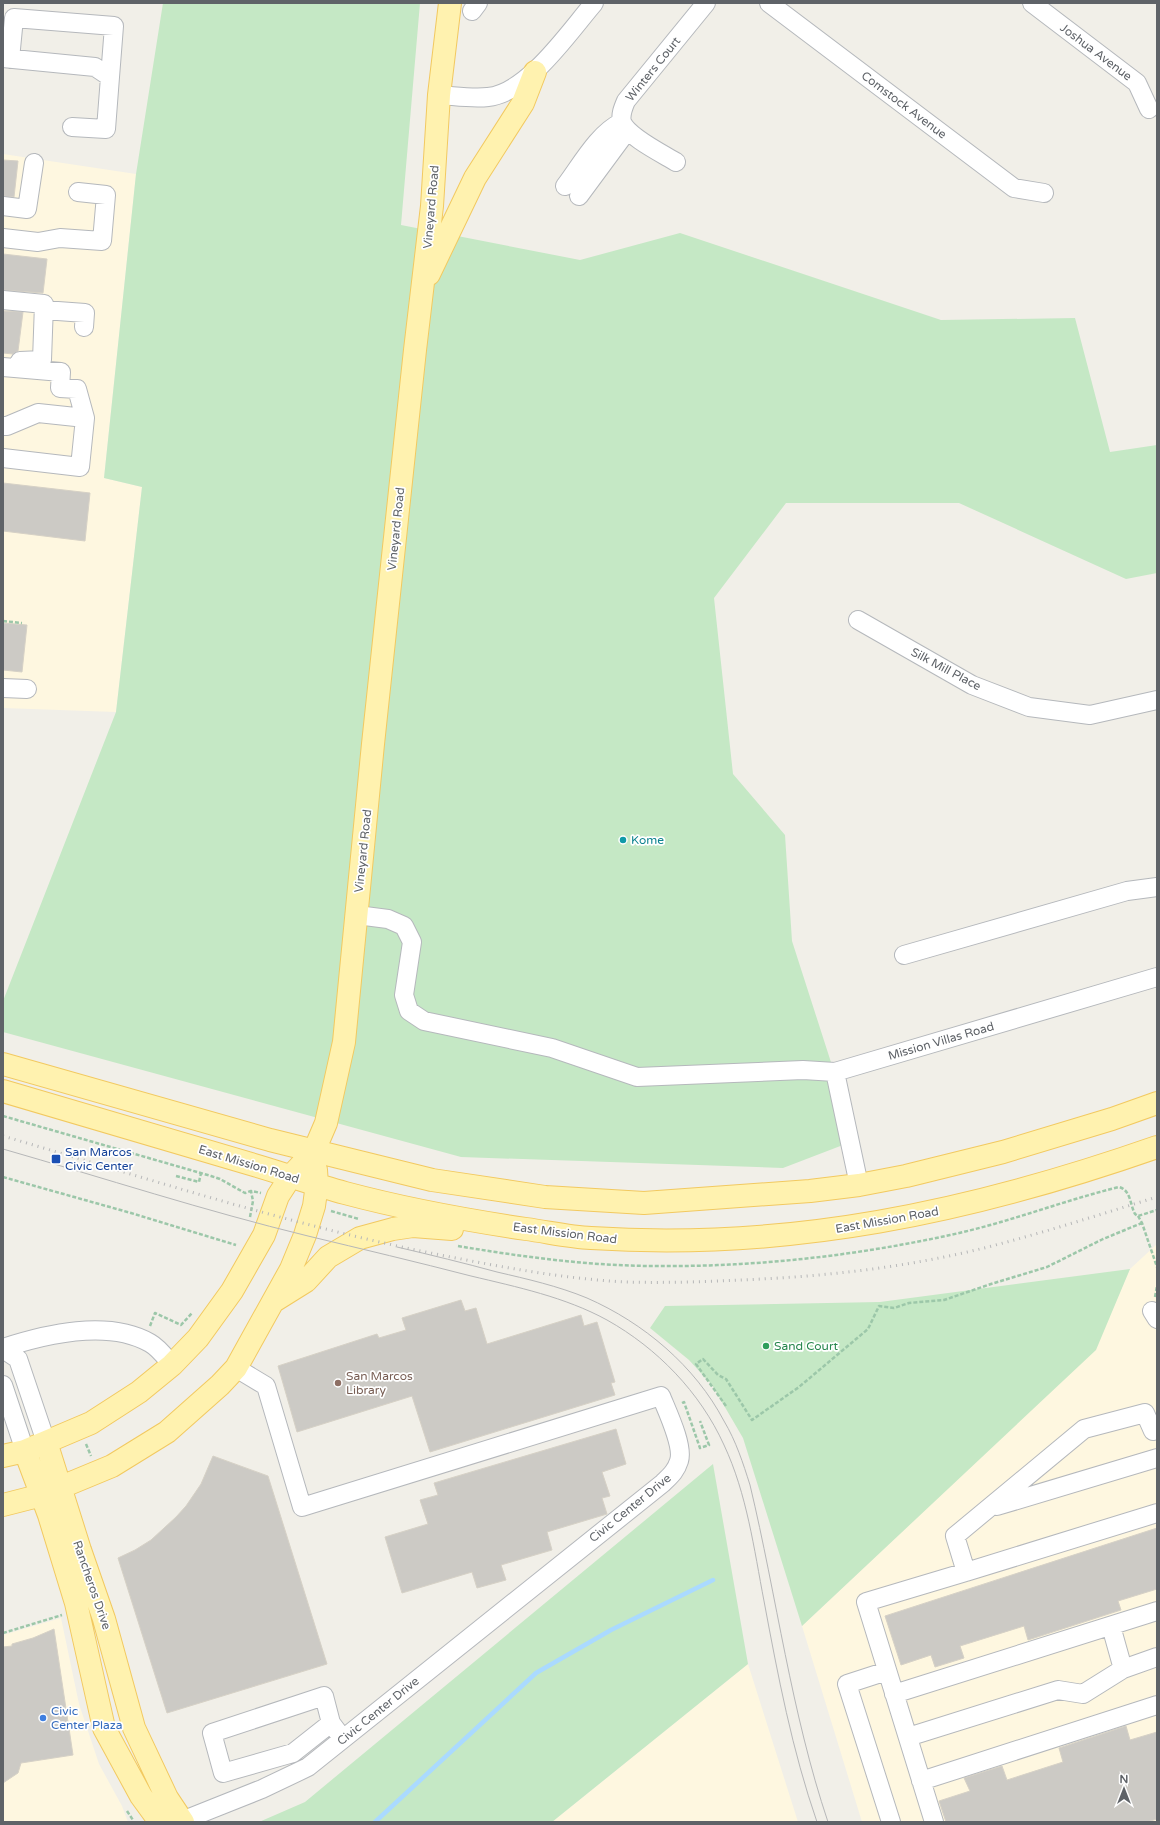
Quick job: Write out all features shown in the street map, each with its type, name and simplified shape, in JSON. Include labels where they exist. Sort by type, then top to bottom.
[{"type":"main road","name":"Vineyard Road","points":[[314,1151],[326,1123],[344,1042],[422,289],[432,206],[439,95],[450,3]]},
{"type":"main road","points":[[422,289],[475,178],[523,103],[536,72]]},
{"type":"main road","points":[[3,1064],[314,1151],[432,1180],[503,1192],[593,1201],[644,1203],[761,1196],[859,1185],[954,1166],[1112,1119],[1157,1103]]},
{"type":"main road","name":"East Mission Road","points":[[3,1091],[317,1184],[412,1209],[485,1223],[588,1238],[658,1241],[724,1240],[798,1235],[873,1224],[969,1204],[1111,1163],[1157,1147]]},
{"type":"main road","points":[[3,1456],[24,1451],[91,1423],[139,1392],[172,1365],[198,1338],[232,1291],[264,1235],[278,1196],[291,1176],[314,1151]]},
{"type":"main road","points":[[3,1505],[51,1491],[112,1466],[167,1432],[220,1385],[236,1368],[291,1269],[306,1235],[314,1206],[317,1184],[314,1151]]},
{"type":"main road","points":[[273,1302],[306,1281],[328,1257],[360,1238],[393,1229],[413,1226],[439,1227],[482,1234],[588,1238]]},
{"type":"main road","name":"Rancheros Drive","points":[[46,1442],[51,1491],[104,1728],[141,1796],[160,1822]]},
{"type":"main road","name":"Rancheros Drive","points":[[24,1451],[51,1491],[80,1550],[104,1619],[134,1728],[167,1798],[181,1821]]},
{"type":"street","points":[[439,95],[490,97],[517,86],[536,72],[594,3]]},
{"type":"street","name":"Winters Court","points":[[625,126],[621,114],[626,101],[706,3]]},
{"type":"street","name":"Comstock Avenue","points":[[769,3],[1014,188],[1044,193]]},
{"type":"street","name":"Joshua Avenue","points":[[1032,3],[1137,83],[1149,109]]},
{"type":"street","points":[[72,127],[106,129],[114,26],[14,18],[6,59],[95,67],[110,77]]},
{"type":"street","points":[[572,191],[625,126],[676,162]]},
{"type":"street","points":[[3,206],[27,209],[34,163]]},
{"type":"street","points":[[3,238],[38,242],[60,238],[102,241],[106,195],[78,192]]},
{"type":"street","points":[[3,300],[44,304],[42,360],[28,362],[3,359]]},
{"type":"street","points":[[44,310],[85,313],[84,328]]},
{"type":"street","points":[[3,367],[61,372],[60,388],[77,388],[85,418],[80,467],[3,458]]},
{"type":"street","points":[[3,426],[7,426],[38,413],[85,418]]},
{"type":"street","name":"Silk Mill Place","points":[[858,620],[972,685],[1029,707],[1090,715],[1157,700]]},
{"type":"street","points":[[3,688],[27,689]]},
{"type":"street","points":[[904,955],[1127,891],[1157,887]]},
{"type":"street","points":[[357,915],[388,918],[404,926],[412,942],[404,995],[410,1011],[424,1021],[552,1048],[637,1077],[803,1070],[835,1072],[859,1185]]},
{"type":"street","name":"Mission Villas Road","points":[[835,1072],[1157,977]]},
{"type":"street","points":[[3,1348],[29,1339],[80,1330],[108,1331],[151,1343],[172,1365]]},
{"type":"street","name":"Rancheros Drive","points":[[3,1348],[18,1358],[46,1442]]},
{"type":"street","name":"Civic Center Drive","points":[[181,1821],[262,1789],[308,1767],[662,1483],[675,1471],[680,1459],[677,1438],[661,1396],[302,1507],[266,1386],[236,1368]]},
{"type":"street","name":"Rancheros Drive","points":[[3,1385],[24,1451]]},
{"type":"street","points":[[966,1572],[955,1536],[1084,1429],[1145,1413],[1156,1436]]},
{"type":"street","points":[[989,1508],[1157,1458]]},
{"type":"street","points":[[934,1822],[866,1602],[1157,1513]]},
{"type":"street","points":[[894,1694],[1157,1612]]},
{"type":"street","points":[[1111,1626],[1123,1669]]},
{"type":"street","points":[[908,1738],[1058,1690],[1083,1694],[1123,1669],[1157,1658]]},
{"type":"street","points":[[887,1671],[847,1684],[891,1822]]},
{"type":"street","points":[[332,1723],[293,1753],[223,1773],[212,1732],[324,1696],[332,1723],[343,1739]]},
{"type":"street","points":[[921,1781],[1157,1705]]},
{"type":"path","points":[[3,621],[22,623]]},
{"type":"path","points":[[176,1176],[199,1182],[201,1173]]},
{"type":"path","points":[[3,1177],[131,1213],[236,1245]]},
{"type":"path","points":[[249,1221],[253,1201],[251,1191]]},
{"type":"path","points":[[1138,1216],[1142,1223],[1157,1268]]},
{"type":"path","points":[[726,1406],[696,1364],[703,1359],[718,1375],[726,1379],[752,1420],[799,1387],[868,1329],[879,1306],[894,1308],[909,1303],[944,1300],[1047,1267],[1103,1239],[1142,1223]]},
{"type":"path","points":[[232,1252],[240,1239]]},
{"type":"path","points":[[144,1341],[155,1313],[181,1325],[194,1310]]},
{"type":"path","points":[[676,1405],[684,1402],[700,1448],[709,1445],[700,1421]]},
{"type":"path","points":[[85,1442],[94,1461]]},
{"type":"shaded area","points":[[3,154],[136,174],[104,478],[142,487],[116,712],[3,708]]},
{"type":"shaded area","points":[[1157,1244],[1157,1822],[862,1822],[802,1626],[1095,1350],[1130,1269]]},
{"type":"shaded area","name":"Civic Center Plaza","points":[[61,1618],[79,1704],[99,1764],[122,1806],[128,1822],[3,1822],[3,1635]]},
{"type":"shaded area","points":[[748,1664],[798,1822],[552,1822]]},
{"type":"green space","points":[[163,3],[420,3],[401,225],[580,260],[680,233],[941,320],[1075,318],[1110,452],[1157,445],[1157,573],[1126,579],[959,503],[786,503],[714,598],[733,774],[785,835],[792,941],[856,1140],[783,1168],[461,1157],[3,1032],[3,1001],[116,712],[142,487],[104,478],[136,174]]},
{"type":"green space","points":[[1130,1269],[1096,1350],[802,1626],[743,1438],[712,1385],[689,1360],[650,1328],[665,1306],[880,1302]]},
{"type":"green space","points":[[713,1464],[748,1664],[552,1822],[259,1822],[305,1802]]},
{"type":"building","points":[[3,160],[18,161],[14,197],[3,196]]},
{"type":"building","points":[[3,254],[47,259],[43,293],[3,290]]},
{"type":"building","points":[[3,311],[23,312],[18,351],[13,354],[3,353]]},
{"type":"building","points":[[3,483],[90,493],[85,541],[3,531]]},
{"type":"building","points":[[3,623],[27,625],[22,672],[3,670]]},
{"type":"building","points":[[461,1300],[465,1311],[476,1308],[487,1344],[581,1315],[584,1326],[597,1322],[615,1382],[611,1383],[615,1395],[430,1452],[412,1396],[297,1432],[278,1366],[377,1334],[379,1338],[406,1330],[402,1318]]},
{"type":"building","points":[[616,1429],[626,1464],[602,1472],[610,1496],[602,1498],[607,1514],[547,1532],[552,1550],[501,1565],[506,1580],[477,1588],[472,1572],[402,1593],[385,1537],[428,1524],[420,1500],[438,1495],[434,1483]]},
{"type":"building","points":[[213,1456],[268,1476],[327,1664],[167,1713],[118,1558],[151,1540],[176,1517],[186,1506],[201,1484]]},
{"type":"building","points":[[1157,1528],[1157,1589],[1118,1601],[1121,1610],[1028,1640],[1024,1626],[960,1646],[964,1658],[935,1667],[931,1655],[901,1665],[885,1616]]},
{"type":"building","points":[[54,1629],[73,1755],[21,1763],[18,1773],[3,1783],[3,1647],[12,1646],[12,1644],[33,1638]]},
{"type":"building","points":[[1126,1726],[1130,1740],[1157,1732],[1157,1819],[1147,1822],[946,1822],[939,1801],[970,1791],[964,1778],[1002,1766],[1007,1780],[1063,1762],[1059,1748]]},
{"type":"waterway","points":[[375,1822],[536,1673],[611,1630],[713,1580]]},
{"type":"tram line","points":[[3,1149],[269,1226],[506,1284],[558,1299],[607,1320],[625,1331],[660,1358],[690,1390],[703,1407],[724,1445],[739,1483],[749,1522],[786,1713],[800,1768],[817,1822]]},
{"type":"tram line","points":[[397,1247],[542,1283],[587,1298],[608,1308],[648,1333],[666,1348],[698,1382],[712,1401],[732,1436],[750,1485],[760,1527],[794,1697],[815,1781],[828,1822]]},
{"type":"railway","points":[[3,1136],[228,1203],[341,1233],[519,1270],[583,1279],[626,1282],[769,1279],[830,1274],[891,1266],[951,1256],[980,1249],[1157,1197]]},
{"type":"place","name":"Kome","points":[[623,840]]},
{"type":"place","name":"San Marcos Civic Center","points":[[56,1159]]},
{"type":"place","name":"Sand Court","points":[[766,1346]]},
{"type":"place","name":"San Marcos Library","points":[[338,1383]]},
{"type":"place","name":"Civic Center Plaza","points":[[43,1718]]}]
